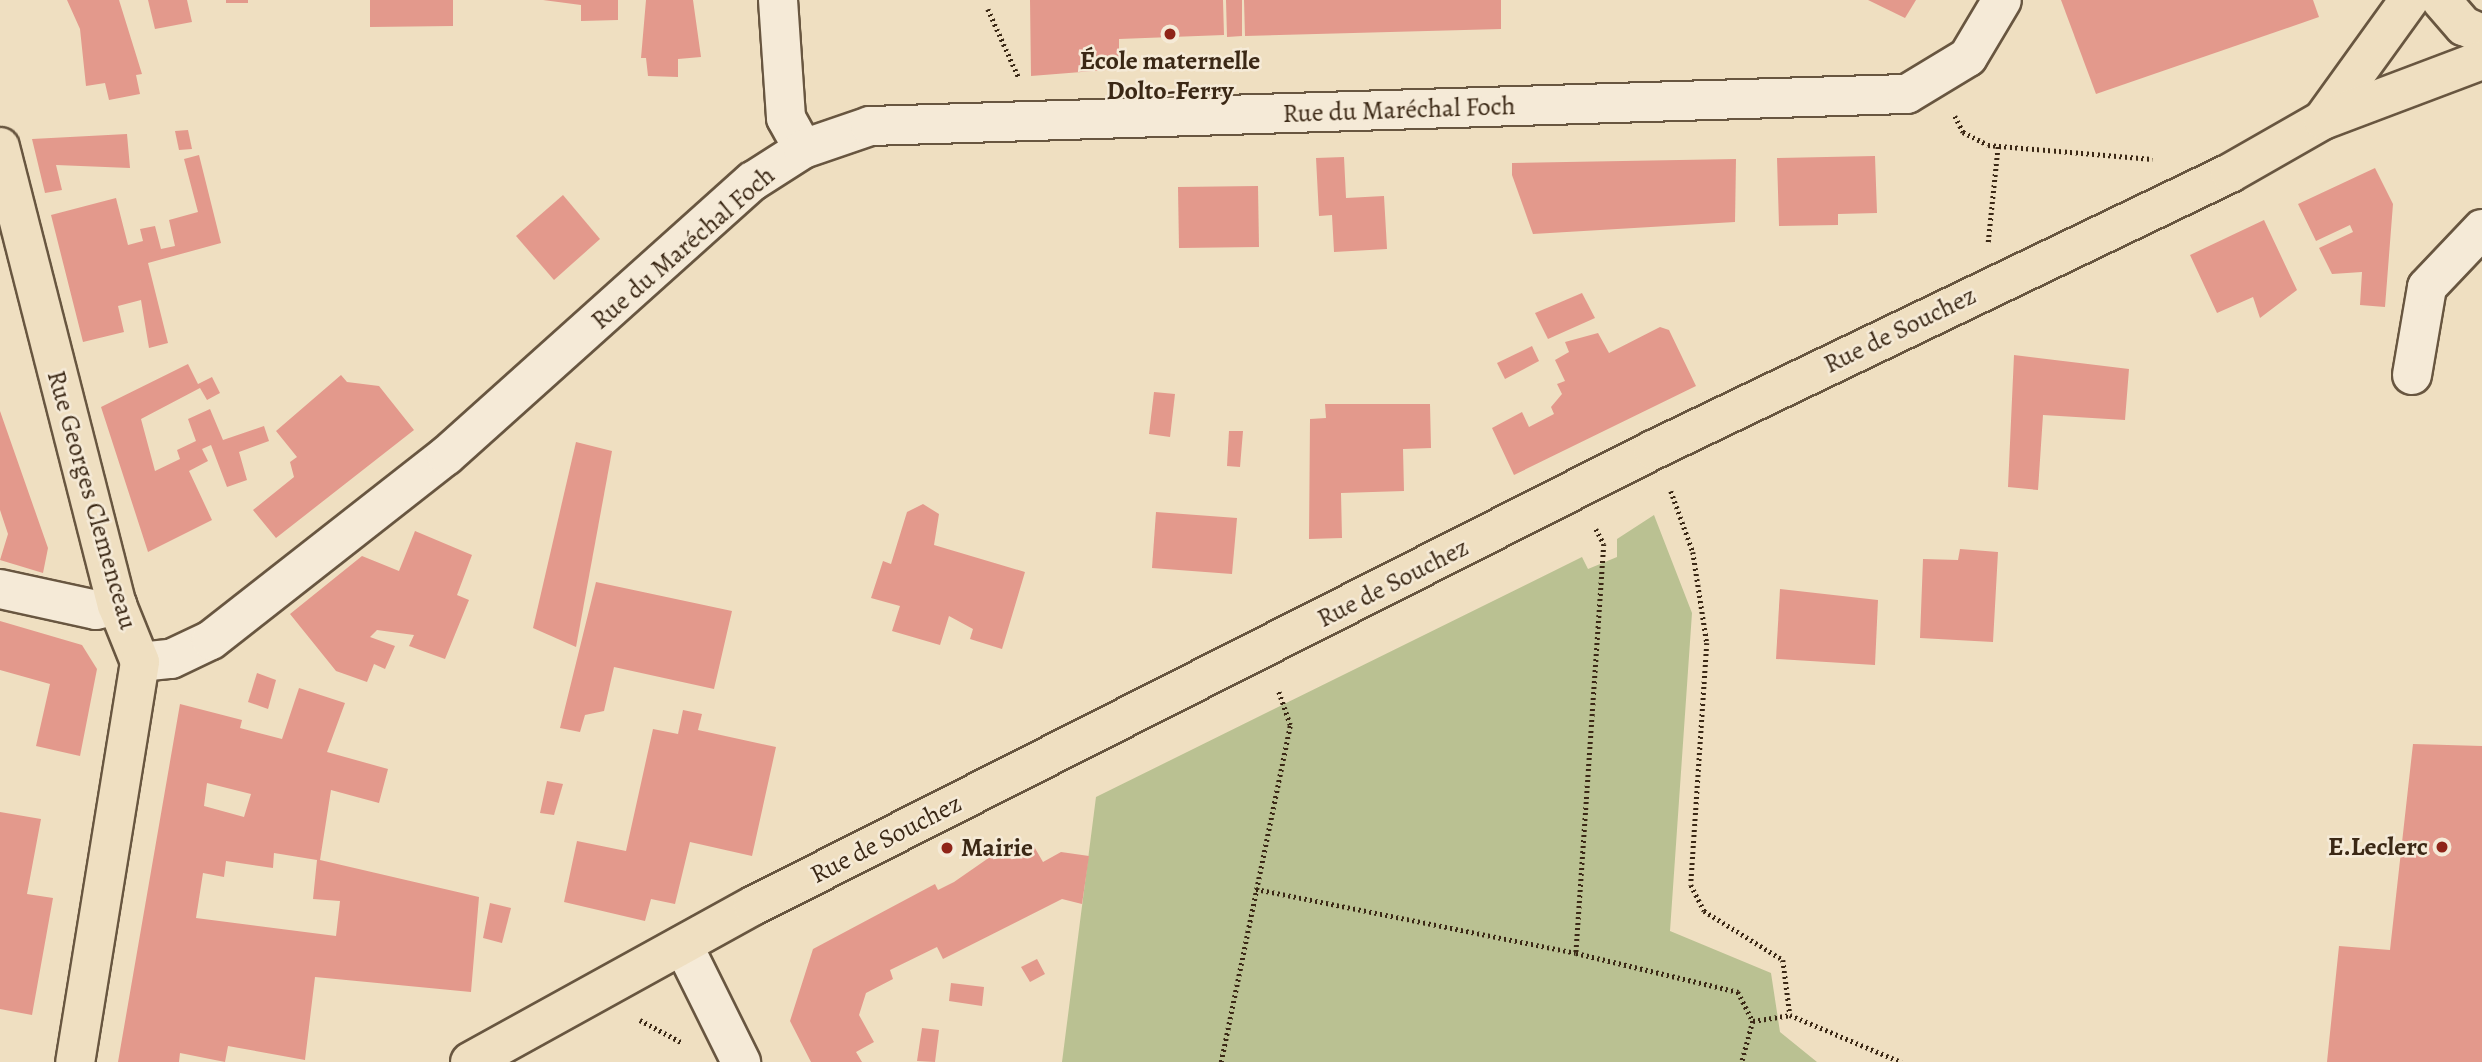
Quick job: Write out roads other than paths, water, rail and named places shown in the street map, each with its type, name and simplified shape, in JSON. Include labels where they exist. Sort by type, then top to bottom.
[{"type":"main road","name":"Rue de Souchez","points":[[2323,120],[2384,43],[2409,0]]},
{"type":"main road","points":[[2441,0],[2464,26],[2482,34]]},
{"type":"main road","name":"Rue de Souchez","points":[[470,1062],[682,945],[1653,450],[1982,289],[2230,173],[2323,120],[2482,60]]},
{"type":"main road","name":"Rue Georges Clemenceau","points":[[0,147],[117,605],[140,662],[75,1062]]},
{"type":"street","points":[[778,0],[786,118],[803,149]]},
{"type":"street","name":"Rue du Maréchal Foch","points":[[140,662],[171,659],[211,640],[446,456],[753,181],[803,149],[870,126],[1907,94],[1939,79],[1968,57],[2002,0]]},
{"type":"street","points":[[2412,375],[2427,287],[2482,229]]},
{"type":"street","points":[[0,589],[85,608],[117,605]]},
{"type":"street","points":[[682,945],[741,1062]]},
{"type":"place","name":"École maternelle Dolto-Ferry","points":[[1170,34]]},
{"type":"place","name":"E.Leclerc","points":[[2442,847]]},
{"type":"place","name":"Mairie","points":[[947,848]]}]
